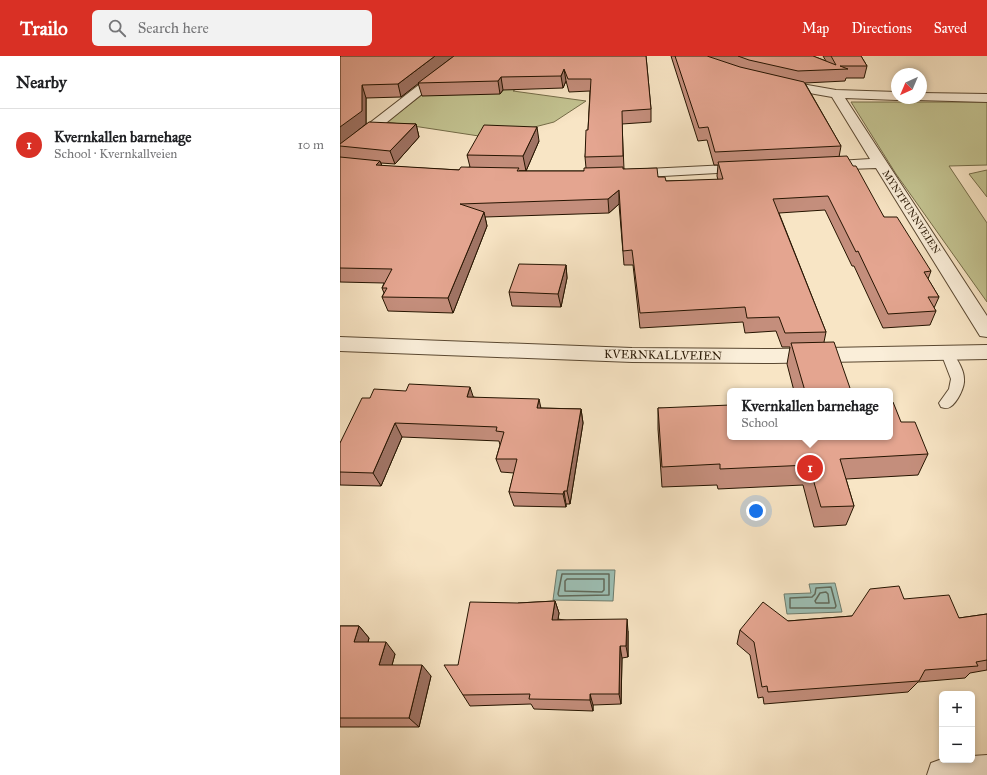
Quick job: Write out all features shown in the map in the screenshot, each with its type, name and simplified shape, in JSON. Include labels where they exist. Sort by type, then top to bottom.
[{"type":"street","points":[[342,161],[455,62],[469,56]]},
{"type":"street","points":[[767,81],[836,94],[891,96]]},
{"type":"street","name":"MYNTFUNNVEIEN","points":[[836,94],[987,331]]},
{"type":"street","points":[[927,97],[987,98]]},
{"type":"street","points":[[810,166],[879,163]]},
{"type":"street","points":[[613,175],[758,168]]},
{"type":"street","name":"KVERNKALLVEIEN","points":[[340,344],[632,355],[774,356],[987,352]]},
{"type":"street","points":[[943,775],[987,771]]},
{"type":"lane","points":[[946,403],[956,390],[959,381],[947,353]]},
{"type":"green space","points":[[573,56],[513,91],[586,101],[554,122],[492,138],[387,122],[462,64]]},
{"type":"green space","points":[[851,102],[927,104],[927,102],[987,102],[987,165],[949,166],[987,223],[987,302],[896,174]]},
{"type":"green space","points":[[987,170],[987,197],[969,174]]},
{"type":"water","points":[[557,570],[615,570],[613,601],[553,600]]},
{"type":"water","points":[[835,583],[842,612],[787,614],[784,594],[811,593],[809,584]]},
{"type":"building","points":[[341,56],[435,56],[398,84],[362,85],[362,111],[340,127]]},
{"type":"building","points":[[454,56],[646,56],[651,109],[622,111],[623,156],[585,157],[591,79],[568,79],[564,69],[561,76],[501,77],[498,81],[418,83]]},
{"type":"building","points":[[675,56],[707,56],[740,67],[804,82],[841,146],[715,152],[708,127],[699,128]]},
{"type":"building","points":[[738,56],[813,56],[836,65],[831,56],[861,56],[867,66],[840,66],[848,69],[798,71],[749,60]]},
{"type":"building","points":[[369,122],[416,124],[390,151],[340,146],[340,144]]},
{"type":"building","points":[[484,125],[537,127],[523,156],[467,155]]},
{"type":"building","points":[[847,156],[853,166],[856,166],[884,217],[897,217],[931,271],[924,272],[939,297],[928,297],[936,311],[888,314],[858,251],[856,252],[828,196],[773,199],[826,332],[785,333],[779,317],[747,318],[745,307],[640,313],[632,250],[623,251],[619,190],[608,199],[460,204],[484,212],[448,298],[382,297],[387,288],[382,288],[392,269],[340,268],[340,157],[380,161],[376,165],[459,170],[461,167],[519,168],[517,171],[584,171],[584,168],[623,167],[623,169],[657,168],[658,177],[665,177],[666,181],[723,179],[718,162]]},
{"type":"building","points":[[519,264],[566,265],[558,294],[509,292]]},
{"type":"building","points":[[834,342],[850,388],[804,388],[791,343]]},
{"type":"building","points":[[409,384],[470,387],[467,397],[539,399],[537,408],[581,409],[567,491],[564,491],[563,494],[509,492],[517,459],[496,459],[504,432],[496,431],[497,427],[395,423],[373,473],[340,472],[340,443],[362,398],[370,398],[374,389],[406,391]]},
{"type":"building","points":[[893,402],[901,422],[915,422],[928,454],[840,459],[854,506],[821,507],[809,465],[720,469],[720,464],[662,467],[658,408],[727,405],[727,440],[893,440]]},
{"type":"building","points":[[899,586],[904,599],[949,595],[959,618],[987,614],[987,660],[976,662],[978,666],[925,670],[919,681],[768,692],[767,686],[762,687],[754,642],[740,630],[763,602],[788,621],[852,616],[870,589]]},
{"type":"building","points":[[555,601],[552,620],[627,619],[626,646],[620,646],[619,694],[590,694],[590,700],[529,699],[530,694],[463,695],[444,665],[458,665],[470,602],[518,603]]},
{"type":"building","points":[[340,626],[359,626],[354,642],[386,642],[379,665],[422,665],[409,718],[340,718]]},
{"type":"place","name":"Kvernkallen barnehage","points":[[810,468]]}]
